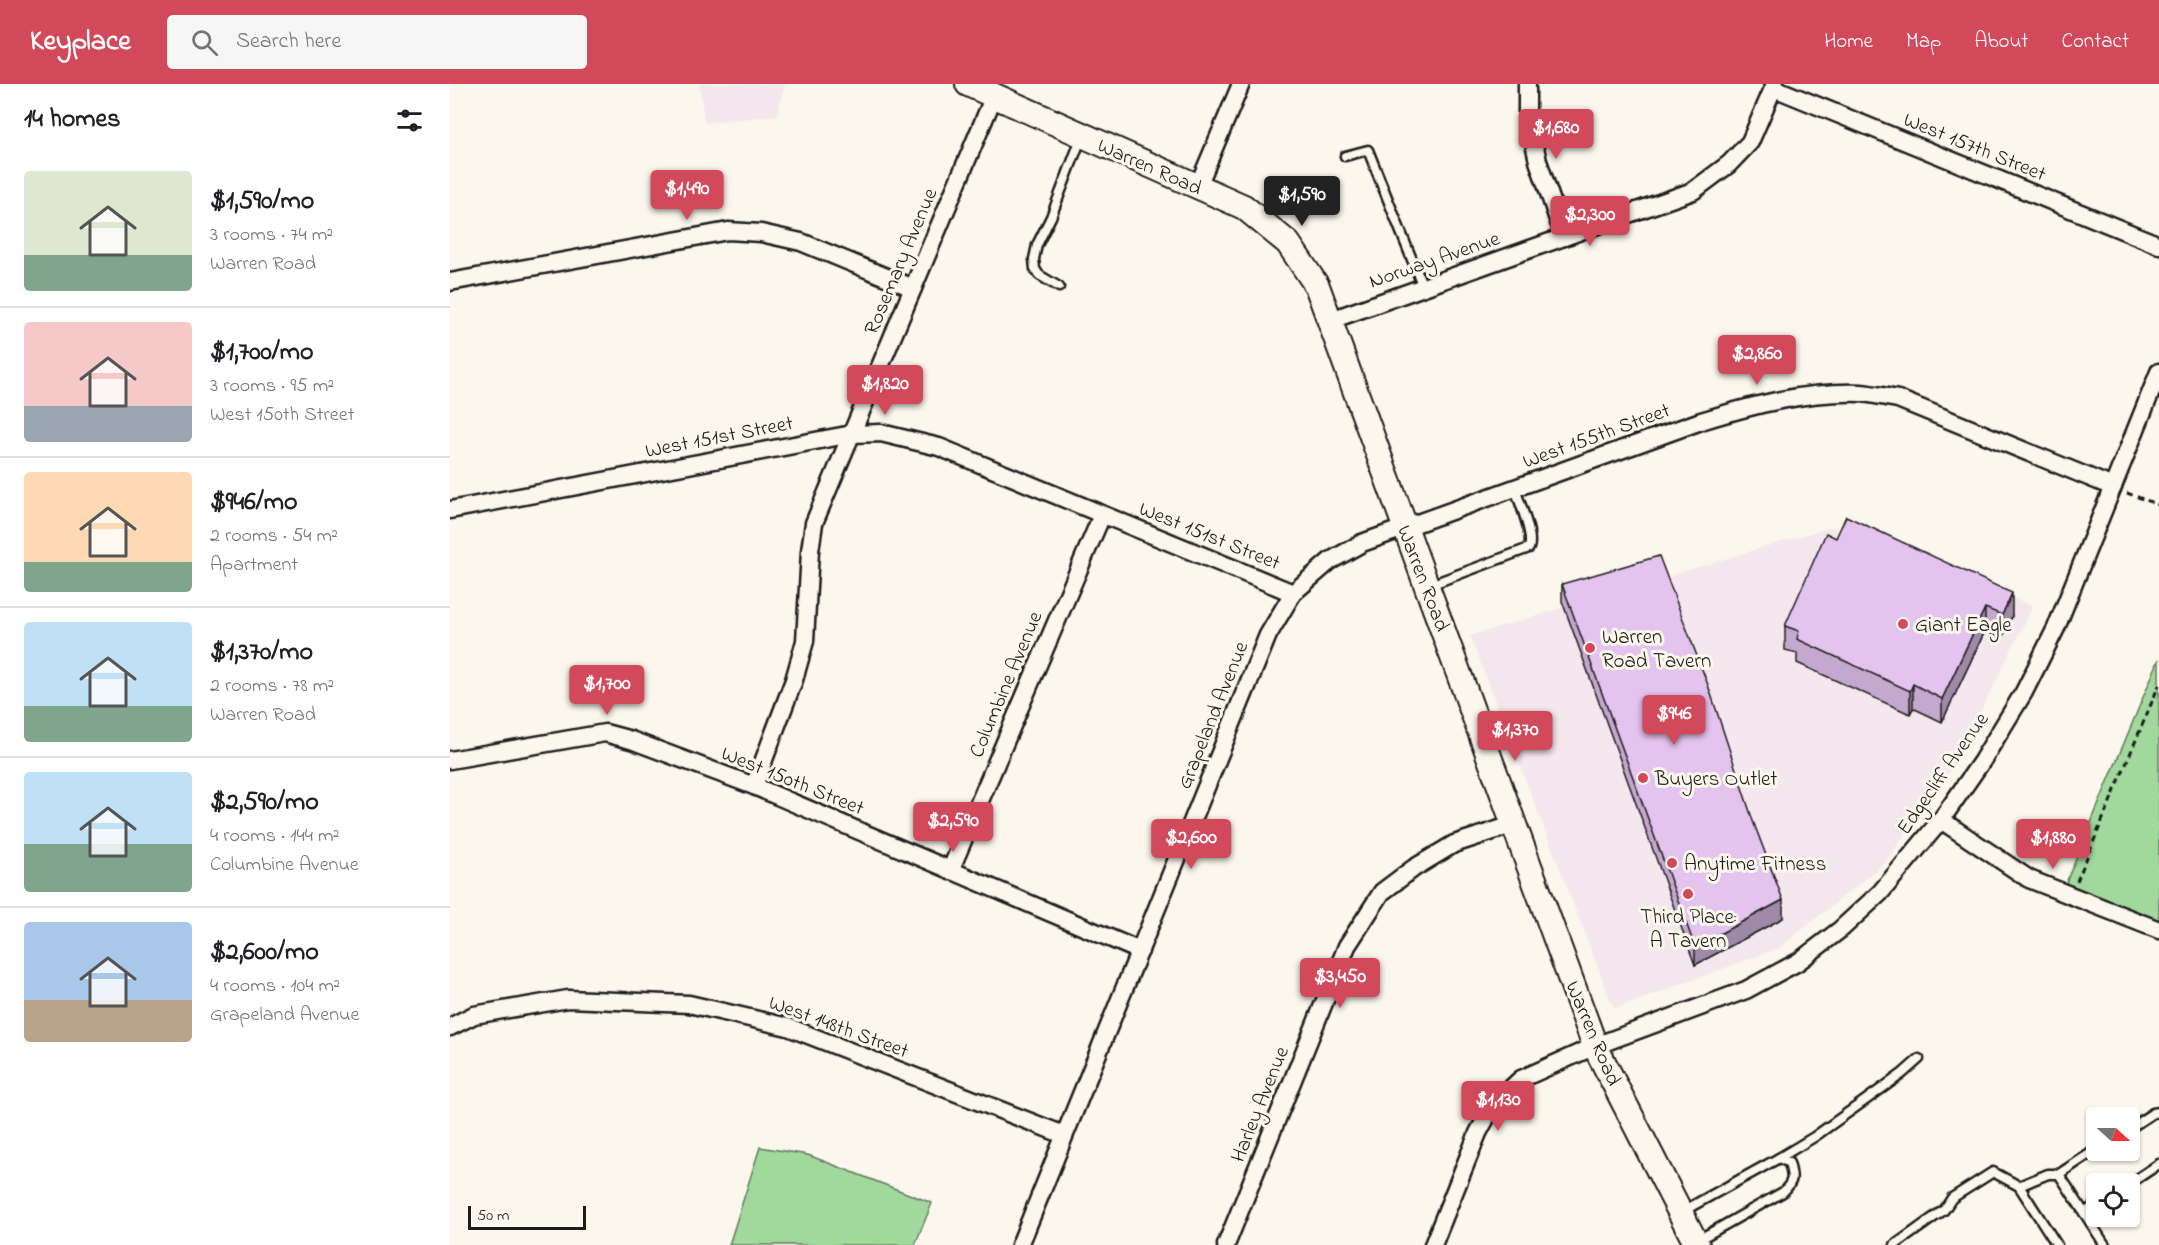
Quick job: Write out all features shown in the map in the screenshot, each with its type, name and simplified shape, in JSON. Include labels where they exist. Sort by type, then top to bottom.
[{"type":"main road","name":"Warren Road","points":[[968,84],[1244,207],[1288,243],[1317,286],[1595,1046],[1696,1243]]},
{"type":"street","points":[[1198,186],[1241,84]]},
{"type":"street","points":[[1527,84],[1527,112],[1538,161],[1564,237]]},
{"type":"street","name":"Norway Avenue","points":[[1331,320],[1693,191],[1729,164],[1750,142],[1774,86]]},
{"type":"street","name":"West 157th Street","points":[[1774,86],[2159,245]]},
{"type":"street","name":"Rosemary Avenue","points":[[754,786],[794,680],[805,641],[810,551],[814,523],[913,288],[999,96]]},
{"type":"street","points":[[450,282],[728,231],[761,233],[801,242],[913,288]]},
{"type":"street","name":"Edgecliff Avenue","points":[[1433,1245],[1478,1132],[1493,1105],[1521,1079],[1595,1046],[1746,990],[1798,962],[1841,929],[1880,893],[1941,820],[1982,761],[2024,692],[2056,628],[2119,489],[2159,372]]},
{"type":"street","name":"West 155th Street","points":[[1405,528],[1701,421],[1758,404],[1793,398],[1861,393],[1898,399],[2119,489]]},
{"type":"street","name":"West 151st Street","points":[[450,510],[852,434],[881,433],[939,447],[1293,593]]},
{"type":"street","name":"Columbine Avenue","points":[[950,871],[1102,515]]},
{"type":"street","name":"Grapeland Avenue","points":[[1020,1245],[1269,635],[1293,593],[1330,561],[1362,543],[1405,528]]},
{"type":"street","name":"West 150th Street","points":[[450,760],[604,734],[631,740],[754,786],[1140,951]]},
{"type":"street","points":[[1941,820],[2029,879],[2159,930]]},
{"type":"street","name":"Harley Avenue","points":[[1226,1245],[1347,946],[1382,892],[1414,868],[1454,844],[1515,824]]},
{"type":"street","name":"West 148th Street","points":[[450,1027],[474,1015],[568,999],[689,1004],[788,1027],[1064,1136]]},
{"type":"lane","points":[[1059,287],[1039,275],[1035,269],[1034,259],[1037,245],[1051,217],[1082,135]]},
{"type":"lane","points":[[1345,156],[1368,150],[1423,287]]},
{"type":"lane","points":[[1426,586],[1529,548],[1531,542],[1515,488]]},
{"type":"lane","points":[[1680,1212],[1814,1137],[1902,1074],[1919,1059]]},
{"type":"lane","points":[[2140,1121],[2159,1112]]},
{"type":"lane","points":[[2019,1186],[2048,1174],[2059,1174],[2086,1156]]},
{"type":"lane","points":[[1696,1243],[1783,1192],[1790,1185],[1793,1177],[1789,1164],[1779,1158]]},
{"type":"lane","points":[[2140,1177],[2159,1164]]},
{"type":"lane","points":[[1895,1245],[1944,1210],[1952,1198],[1993,1172],[2019,1186],[2057,1245]]},
{"type":"lane","points":[[2059,1174],[2105,1245]]},
{"type":"path","points":[[2119,489],[2159,505]]},
{"type":"path","points":[[2078,881],[2159,685]]},
{"type":"shaded area","points":[[699,84],[785,84],[777,115],[705,123]]},
{"type":"shaded area","points":[[1831,527],[2033,606],[1954,765],[1884,864],[1779,948],[1614,1009],[1470,636]]},
{"type":"green space","points":[[2159,659],[2159,922],[2065,885]]},
{"type":"green space","points":[[760,1147],[808,1155],[932,1203],[915,1245],[729,1245]]},
{"type":"building","name":"Giant Eagle","points":[[1846,516],[2012,593],[2002,615],[1985,608],[1942,699],[1913,684],[1910,691],[1797,639],[1799,631],[1785,626],[1826,533],[1836,538]]},
{"type":"building","points":[[1659,556],[1708,685],[1753,821],[1783,900],[1695,947],[1562,584]]},
{"type":"place","name":"Giant Eagle","points":[[1903,624]]},
{"type":"place","name":"Warren Road Tavern","points":[[1590,648]]},
{"type":"place","name":"Buyers Outlet","points":[[1643,778]]},
{"type":"place","name":"Anytime Fitness","points":[[1672,863]]},
{"type":"place","name":"Third Place: A Tavern","points":[[1688,894]]}]
